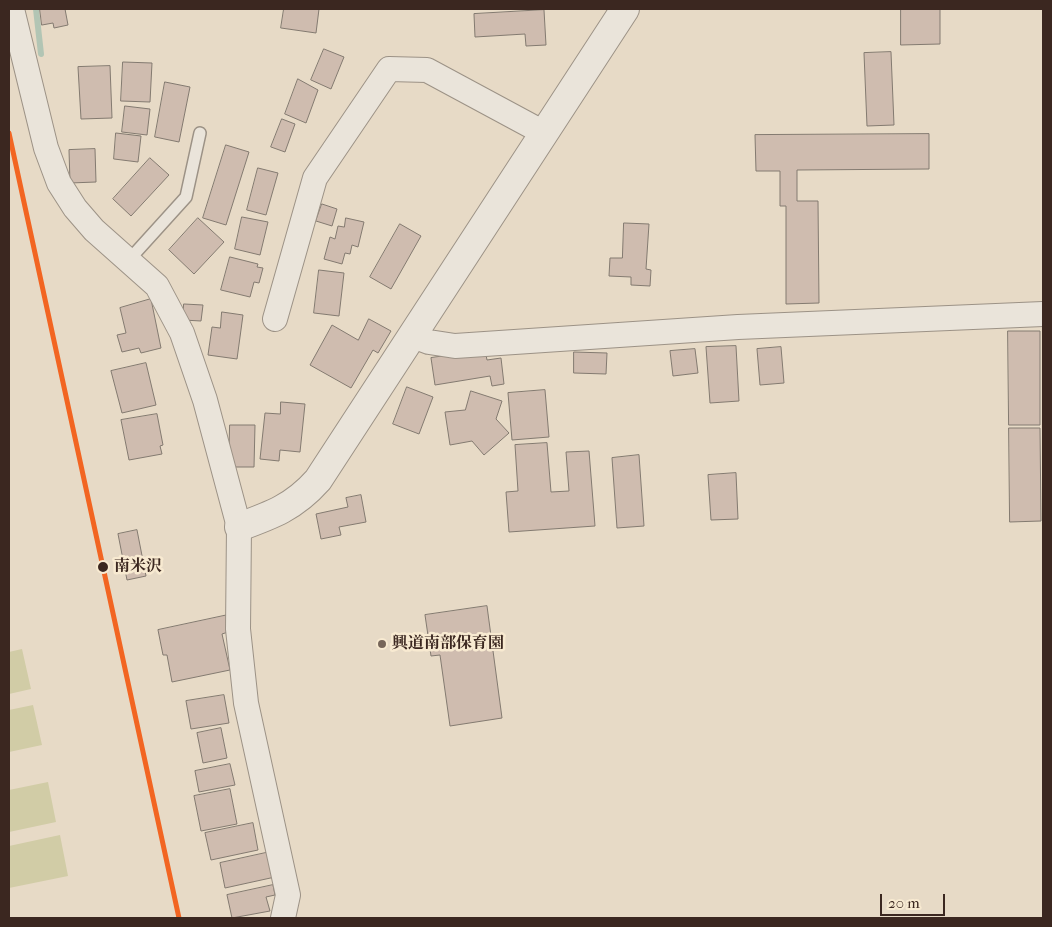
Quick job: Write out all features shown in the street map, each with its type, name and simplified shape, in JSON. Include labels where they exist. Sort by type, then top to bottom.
[{"type":"street","points":[[12,9],[46,148],[59,183],[75,208],[94,230],[157,286],[182,334],[205,400],[239,527],[238,630],[246,703],[288,895],[283,918]]},
{"type":"street","points":[[239,527],[277,514],[303,497],[318,480],[625,9]]},
{"type":"street","points":[[275,319],[316,178],[389,69],[427,70],[544,133]]},
{"type":"street","points":[[413,336],[429,342],[455,346],[728,328],[1043,314]]},
{"type":"lane","points":[[128,261],[186,197],[200,133]]},
{"type":"shaded area","points":[[22,649],[31,689],[9,694],[9,652]]},
{"type":"shaded area","points":[[33,705],[42,745],[9,752],[9,710]]},
{"type":"shaded area","points":[[48,782],[56,822],[9,832],[9,790]]},
{"type":"shaded area","points":[[60,835],[68,876],[9,888],[9,846]]},
{"type":"building","points":[[40,9],[65,9],[68,25],[54,28],[53,23],[42,25]]},
{"type":"building","points":[[284,9],[319,9],[316,33],[281,28]]},
{"type":"building","points":[[901,9],[940,9],[940,44],[901,45]]},
{"type":"building","points":[[544,10],[546,45],[526,46],[525,34],[475,37],[474,14]]},
{"type":"building","points":[[324,49],[344,57],[331,89],[311,80]]},
{"type":"building","points":[[891,52],[894,125],[867,126],[864,53]]},
{"type":"building","points":[[123,62],[152,63],[150,102],[121,101]]},
{"type":"building","points":[[110,66],[112,118],[81,119],[78,67]]},
{"type":"building","points":[[298,79],[318,90],[306,123],[285,114]]},
{"type":"building","points":[[165,82],[190,87],[179,142],[155,137]]},
{"type":"building","points":[[125,106],[150,109],[147,135],[122,132]]},
{"type":"building","points":[[282,119],[295,124],[285,152],[271,147]]},
{"type":"building","points":[[116,133],[141,136],[138,162],[114,159]]},
{"type":"building","points":[[929,134],[929,169],[797,170],[797,201],[818,201],[819,303],[786,304],[786,206],[780,206],[780,171],[756,171],[755,135]]},
{"type":"building","points":[[226,145],[249,152],[226,225],[203,218]]},
{"type":"building","points":[[95,149],[96,182],[70,183],[69,150]]},
{"type":"building","points":[[150,158],[169,175],[131,216],[113,199]]},
{"type":"building","points":[[258,168],[278,173],[266,215],[247,210]]},
{"type":"building","points":[[322,204],[337,209],[332,226],[316,221]]},
{"type":"building","points":[[242,217],[268,222],[260,255],[235,249]]},
{"type":"building","points":[[198,218],[224,242],[194,274],[169,250]]},
{"type":"building","points":[[346,218],[364,222],[358,247],[352,245],[350,254],[345,253],[342,264],[324,259],[330,237],[335,239],[338,226],[344,227]]},
{"type":"building","points":[[624,223],[649,224],[646,269],[651,270],[650,286],[631,285],[631,277],[609,276],[610,258],[622,258]]},
{"type":"building","points":[[400,224],[421,236],[391,289],[370,277]]},
{"type":"building","points":[[230,257],[258,264],[257,267],[263,268],[259,283],[254,282],[250,297],[221,290]]},
{"type":"building","points":[[319,270],[344,273],[339,316],[314,313]]},
{"type":"building","points":[[151,299],[161,348],[141,353],[139,348],[122,352],[117,335],[126,333],[120,308]]},
{"type":"building","points":[[184,304],[203,305],[201,321],[183,320]]},
{"type":"building","points":[[222,312],[243,315],[237,359],[208,355],[212,327],[220,328]]},
{"type":"building","points":[[369,319],[391,331],[378,353],[373,350],[351,388],[310,365],[332,325],[358,340]]},
{"type":"building","points":[[1008,331],[1040,331],[1040,425],[1009,425]]},
{"type":"building","points":[[736,346],[739,401],[710,403],[706,347]]},
{"type":"building","points":[[781,347],[784,383],[760,385],[757,349]]},
{"type":"building","points":[[695,349],[698,373],[673,376],[670,351]]},
{"type":"building","points":[[485,350],[487,360],[501,358],[504,384],[492,386],[490,376],[435,385],[431,358]]},
{"type":"building","points":[[574,352],[607,353],[606,374],[574,373]]},
{"type":"building","points":[[146,363],[156,405],[122,413],[111,371]]},
{"type":"building","points":[[407,387],[433,397],[419,434],[393,424]]},
{"type":"building","points":[[545,390],[549,437],[512,440],[508,393]]},
{"type":"building","points":[[471,391],[502,401],[496,419],[509,433],[484,455],[472,441],[450,445],[445,412],[465,410]]},
{"type":"building","points":[[281,402],[305,404],[300,452],[280,450],[279,461],[260,459],[265,413],[280,414]]},
{"type":"building","points":[[157,414],[163,445],[160,446],[162,454],[129,460],[121,420]]},
{"type":"building","points":[[230,425],[255,425],[254,467],[229,467]]},
{"type":"building","points":[[1009,428],[1040,428],[1041,521],[1010,522]]},
{"type":"building","points":[[547,443],[551,492],[569,491],[566,452],[589,451],[595,526],[509,532],[506,492],[518,491],[515,445]]},
{"type":"building","points":[[639,455],[644,526],[617,528],[612,458]]},
{"type":"building","points":[[736,473],[738,519],[711,520],[708,475]]},
{"type":"building","points":[[361,495],[366,522],[339,527],[341,535],[321,539],[316,514],[348,507],[346,498]]},
{"type":"building","points":[[137,530],[146,576],[127,580],[118,534]]},
{"type":"building","points":[[487,606],[502,718],[450,726],[440,655],[431,656],[425,615]]},
{"type":"building","points":[[228,615],[231,631],[222,634],[230,670],[172,682],[167,655],[163,655],[158,630]]},
{"type":"building","points":[[224,695],[229,723],[191,729],[186,701]]},
{"type":"building","points":[[221,728],[227,758],[203,763],[197,733]]},
{"type":"building","points":[[230,764],[235,785],[199,792],[195,771]]},
{"type":"building","points":[[230,789],[237,824],[201,831],[194,796]]},
{"type":"building","points":[[253,823],[258,850],[211,860],[205,833]]},
{"type":"building","points":[[270,852],[275,877],[225,888],[220,863]]},
{"type":"building","points":[[273,885],[275,895],[266,897],[270,911],[232,918],[227,895]]},
{"type":"waterway","points":[[36,9],[41,54]]},
{"type":"transit line","points":[[9,133],[179,918]]},
{"type":"place","name":"南米沢","points":[[103,567]]},
{"type":"place","name":"興道南部保育園","points":[[382,644]]}]
